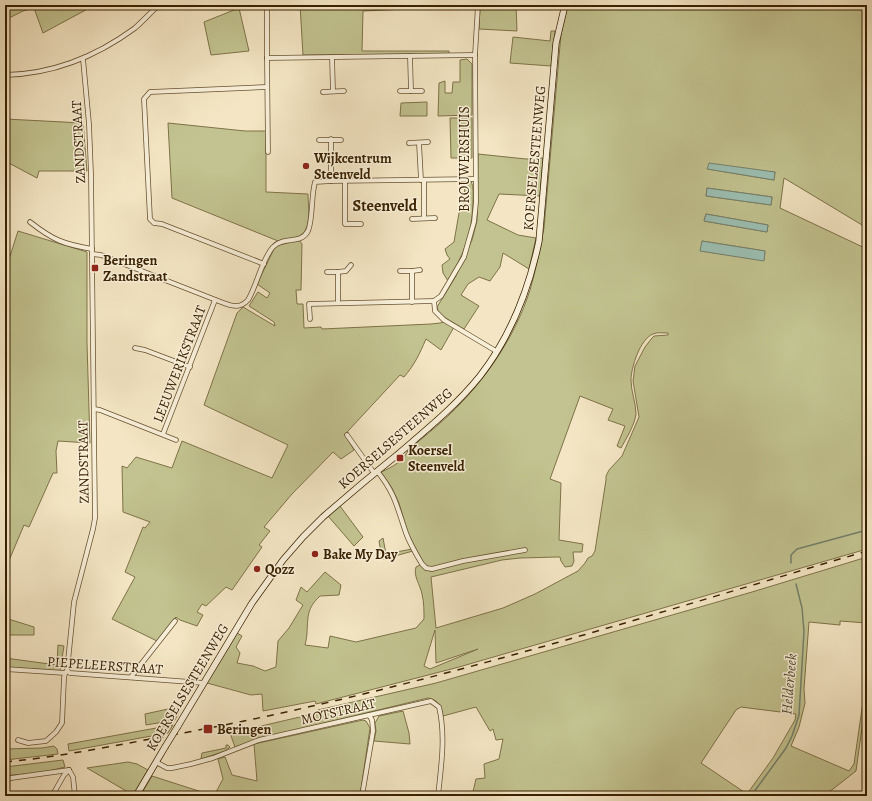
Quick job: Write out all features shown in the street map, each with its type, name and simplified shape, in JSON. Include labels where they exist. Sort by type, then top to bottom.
[{"type":"street","points":[[5,75],[38,72],[82,59],[129,32],[159,5]]},
{"type":"street","points":[[267,5],[268,152]]},
{"type":"street","name":"BROUWERSHUIS","points":[[434,301],[440,299],[464,257],[474,222],[478,5]]},
{"type":"street","name":"KOERSELSESTEENWEG","points":[[136,796],[252,603],[283,560],[323,517],[453,406],[481,374],[517,314],[534,266],[537,247],[541,220],[556,44],[565,5]]},
{"type":"street","points":[[267,58],[476,55]]},
{"type":"street","points":[[410,56],[411,91]]},
{"type":"street","points":[[332,58],[333,91]]},
{"type":"street","name":"ZANDSTRAAT","points":[[18,740],[28,743],[46,742],[62,723],[64,678],[66,672],[74,602],[95,518],[89,131],[82,59]]},
{"type":"street","points":[[264,264],[162,224],[154,223],[150,219],[144,98],[150,92],[267,87]]},
{"type":"street","points":[[323,92],[344,91]]},
{"type":"street","points":[[400,91],[422,91]]},
{"type":"street","points":[[319,140],[341,140]]},
{"type":"street","points":[[331,140],[331,181]]},
{"type":"street","points":[[409,143],[428,142]]},
{"type":"street","points":[[420,143],[424,218]]},
{"type":"street","points":[[30,222],[53,239],[92,251],[234,307],[242,306],[246,303],[270,252],[278,243],[282,241],[299,239],[307,232],[310,222],[312,192],[315,182],[475,179]]},
{"type":"street","points":[[345,181],[345,224],[361,224]]},
{"type":"street","points":[[412,219],[435,218]]},
{"type":"street","points":[[327,272],[346,271],[351,265]]},
{"type":"street","points":[[400,271],[420,270]]},
{"type":"street","points":[[412,271],[412,302]]},
{"type":"street","points":[[338,272],[338,303]]},
{"type":"street","name":"LEEUWERIKSTRAAT","points":[[163,434],[216,300]]},
{"type":"street","points":[[310,319],[308,304],[434,301],[435,311],[444,320],[496,351]]},
{"type":"street","points":[[135,348],[145,350],[190,367]]},
{"type":"street","points":[[94,409],[176,440]]},
{"type":"street","points":[[347,434],[376,472],[386,482],[393,495],[407,534],[422,564],[426,568],[432,569],[463,561],[525,550]]},
{"type":"street","points":[[131,677],[175,621]]},
{"type":"street","name":"PIEPELEERSTRAAT","points":[[5,668],[204,683]]},
{"type":"street","name":"MOTSTRAAT","points":[[156,762],[167,768],[186,765],[213,758],[259,740],[431,701],[439,707],[443,731],[438,796]]},
{"type":"street","points":[[362,796],[373,731],[372,720],[369,715]]},
{"type":"street","points":[[5,781],[12,778],[69,770]]},
{"type":"street","points":[[52,796],[64,775],[69,770]]},
{"type":"street","points":[[69,770],[73,777],[75,796]]},
{"type":"green space","points":[[5,5],[95,5],[43,33],[34,8],[23,11],[5,20]]},
{"type":"green space","points":[[300,5],[430,5],[430,8],[363,11],[362,51],[449,51],[449,54],[303,55]]},
{"type":"green space","points":[[480,5],[516,5],[517,31],[479,29]]},
{"type":"green space","points":[[568,5],[855,5],[858,7],[860,5],[867,5],[867,228],[784,178],[780,208],[867,249],[867,549],[459,667],[316,704],[315,701],[263,711],[262,694],[251,695],[207,683],[237,633],[242,636],[236,647],[240,653],[237,663],[253,666],[265,671],[276,667],[278,641],[289,628],[303,605],[296,600],[301,587],[307,592],[325,572],[341,585],[339,595],[320,596],[310,608],[305,645],[328,648],[330,636],[356,642],[416,628],[424,619],[424,610],[421,590],[416,577],[416,567],[420,565],[425,570],[432,571],[463,559],[432,567],[423,563],[408,533],[399,503],[392,488],[381,472],[394,466],[401,460],[409,449],[449,415],[475,388],[507,341],[524,307],[534,275],[544,228],[561,34]],"holes":[[[708,169],[775,172],[774,180]],[[707,188],[772,197],[771,205],[706,196]],[[706,214],[768,225],[767,232],[704,221]],[[702,241],[765,251],[764,260],[701,251]],[[658,333],[668,333],[668,335],[654,336],[645,347],[635,366],[633,381],[639,417],[622,456],[609,470],[606,476],[595,551],[592,556],[588,558],[578,571],[535,594],[503,608],[436,628],[431,577],[502,560],[520,558],[560,557],[565,567],[572,566],[574,561],[573,552],[582,552],[583,544],[559,540],[561,483],[550,479],[580,396],[613,409],[608,420],[625,426],[617,446],[621,448],[632,427],[636,414],[631,375],[637,354],[648,337]],[[435,630],[436,663],[478,649],[430,669],[424,666]]]},
{"type":"green space","points":[[239,8],[249,51],[211,55],[204,22]]},
{"type":"green space","points":[[551,31],[555,31],[551,66],[510,63],[513,37],[550,41]]},
{"type":"green space","points":[[467,59],[472,64],[472,115],[438,116],[439,83],[445,81],[445,93],[452,93],[453,82],[460,82],[460,60]]},
{"type":"green space","points":[[427,102],[427,116],[400,116],[401,103]]},
{"type":"green space","points":[[450,118],[472,118],[472,158],[451,158]]},
{"type":"green space","points":[[5,119],[83,123],[87,171],[39,171],[37,178],[5,161]]},
{"type":"green space","points":[[168,123],[245,131],[266,131],[266,192],[308,194],[308,225],[302,234],[295,238],[278,241],[172,198]]},
{"type":"green space","points":[[478,154],[526,159],[543,158],[540,196],[499,194],[487,220],[518,235],[536,238],[529,269],[503,253],[500,267],[490,281],[479,277],[468,284],[461,295],[479,306],[464,329],[439,314],[437,307],[456,276],[472,240],[477,221]]},
{"type":"green space","points":[[471,181],[473,189],[473,202],[469,234],[459,261],[448,281],[443,273],[442,265],[450,259],[445,249],[454,242],[459,213],[464,205],[465,182]]},
{"type":"green space","points":[[18,231],[87,252],[87,343],[90,443],[58,441],[56,451],[57,473],[53,473],[29,527],[24,525],[5,570],[5,272]]},
{"type":"green space","points":[[299,240],[302,244],[301,290],[296,290],[297,304],[303,304],[304,328],[321,327],[322,329],[431,324],[444,322],[454,327],[441,350],[426,339],[411,368],[404,377],[400,375],[348,431],[345,435],[354,450],[341,459],[333,452],[292,494],[264,527],[270,531],[259,545],[262,547],[232,590],[226,587],[206,606],[202,604],[197,612],[203,615],[197,626],[176,617],[157,641],[112,619],[135,577],[125,572],[143,527],[145,528],[150,522],[123,512],[122,466],[127,468],[136,457],[172,468],[182,441],[272,478],[288,445],[204,405],[237,313],[243,307],[275,326],[274,322],[249,306],[258,292],[267,298],[270,293],[257,284],[274,249],[281,243]]},
{"type":"green space","points":[[340,506],[363,537],[354,546],[328,516]]},
{"type":"green space","points":[[383,538],[386,554],[412,549],[413,551],[384,559],[382,558],[379,541]]},
{"type":"green space","points":[[867,557],[867,623],[840,621],[840,625],[809,622],[804,689],[805,703],[799,727],[791,746],[849,771],[854,764],[867,674],[867,692],[856,771],[824,796],[472,796],[476,779],[485,778],[484,764],[499,759],[503,739],[496,740],[493,729],[490,731],[476,707],[443,716],[439,704],[435,700],[428,698],[262,738],[235,747],[231,736],[231,733],[317,713],[318,710],[436,683],[752,592]],"holes":[[[741,707],[796,714],[795,720],[773,758],[747,794],[701,763],[736,710]]]},
{"type":"green space","points":[[5,618],[34,627],[34,635],[5,635]]},
{"type":"green space","points":[[58,645],[64,646],[60,671],[5,667],[5,658],[57,665]]},
{"type":"green space","points":[[182,706],[175,720],[146,725],[145,714]]},
{"type":"green space","points":[[403,711],[409,733],[410,744],[374,741],[376,731],[375,723],[379,716]]},
{"type":"green space","points":[[363,720],[366,721],[370,728],[360,796],[150,796],[142,793],[152,776],[211,795],[216,792],[223,779],[218,759],[225,757],[232,775],[257,781],[254,744]]},
{"type":"green space","points":[[173,725],[168,733],[69,751],[68,744]]},
{"type":"green space","points":[[226,745],[230,747],[225,751],[201,759],[202,753],[226,748]]},
{"type":"green space","points":[[54,746],[57,749],[58,754],[5,760],[5,749],[42,748]]},
{"type":"green space","points":[[63,760],[65,767],[41,773],[12,775],[5,777],[5,767]]},
{"type":"green space","points":[[128,762],[137,764],[148,770],[133,795],[87,768]]},
{"type":"water","points":[[709,163],[775,172],[774,180],[707,169]]},
{"type":"water","points":[[707,188],[772,197],[771,205],[706,196]]},
{"type":"water","points":[[706,214],[768,225],[767,232],[704,221]]},
{"type":"water","points":[[702,241],[765,251],[764,261],[700,251]]},
{"type":"waterway","name":"Helderbeek","points":[[791,563],[791,555],[797,549],[867,530]]},
{"type":"waterway","name":"Helderbeek","points":[[751,796],[786,748],[799,715],[804,631],[802,608],[796,584]]},
{"type":"railway","points":[[5,762],[110,747],[260,718],[348,698],[435,676],[609,628],[867,551]]},
{"type":"place","name":"Wijkcentrum Steenveld","points":[[306,166]]},
{"type":"place","name":"Beringen Zandstraat","points":[[95,268]]},
{"type":"place","name":"Koersel Steenveld","points":[[400,458]]},
{"type":"place","name":"Bake My Day","points":[[315,554]]},
{"type":"place","name":"Qozz","points":[[257,569]]},
{"type":"place","name":"Beringen","points":[[208,729]]},
{"type":"district","name":"Steenveld","points":[[385,205]]}]
